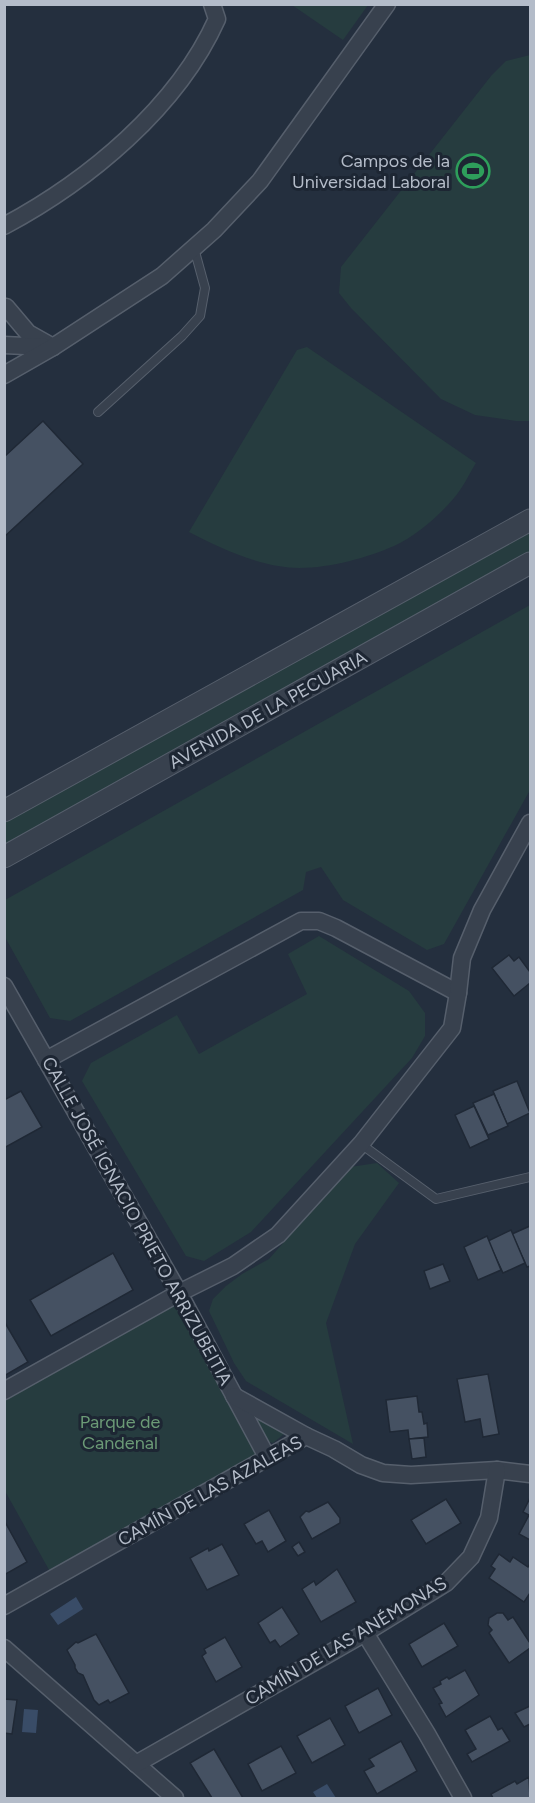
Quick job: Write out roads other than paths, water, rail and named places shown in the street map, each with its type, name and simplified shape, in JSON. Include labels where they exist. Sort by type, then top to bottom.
[{"type":"street","points":[[4,226],[86,175],[145,121],[173,89],[211,34],[217,20],[212,4]]},
{"type":"street","points":[[4,375],[53,347],[162,276],[214,230],[260,182],[387,4]]},
{"type":"street","points":[[5,310],[28,333],[53,347]]},
{"type":"street","points":[[4,345],[53,347]]},
{"type":"street","points":[[4,811],[531,520]]},
{"type":"street","name":"AVENIDA DE LA PECUARIA","points":[[4,858],[531,563]]},
{"type":"street","points":[[4,1391],[179,1293],[233,1266],[278,1235],[362,1144],[452,1028],[464,953],[482,910],[531,823]]},
{"type":"street","points":[[46,1060],[301,921],[319,921],[336,928],[458,993]]},
{"type":"street","name":"CALLE JOSÉ IGNACIO PRIETO ARRIZUBEITIA","points":[[4,986],[179,1293],[267,1457]]},
{"type":"street","points":[[234,1396],[306,1436]]},
{"type":"street","name":"CAMÍN DE LAS AZALEAS","points":[[4,1606],[306,1436],[361,1465],[383,1473],[411,1475],[496,1470],[531,1474]]},
{"type":"street","name":"CAMÍN DE LAS ANÉMONAS","points":[[136,1764],[365,1633],[446,1583],[471,1557],[489,1518],[496,1470]]},
{"type":"street","points":[[365,1633],[463,1798]]},
{"type":"street","points":[[4,1648],[175,1798]]},
{"type":"lane","points":[[98,412],[182,336],[200,316],[205,288],[194,248]]},
{"type":"lane","points":[[362,1144],[436,1199],[531,1177]]},
{"type":"water","points":[[76,1597],[83,1609],[58,1625],[50,1614]]},
{"type":"water","points":[[24,1709],[38,1710],[36,1733],[22,1732]]},
{"type":"water","points":[[327,1784],[336,1798],[317,1798],[313,1792]]},
{"type":"place","name":"Campos de la Universidad Laboral","points":[[473,171]]},
{"type":"park label","name":"Parque de Candenal","points":[[120,1432]]}]
